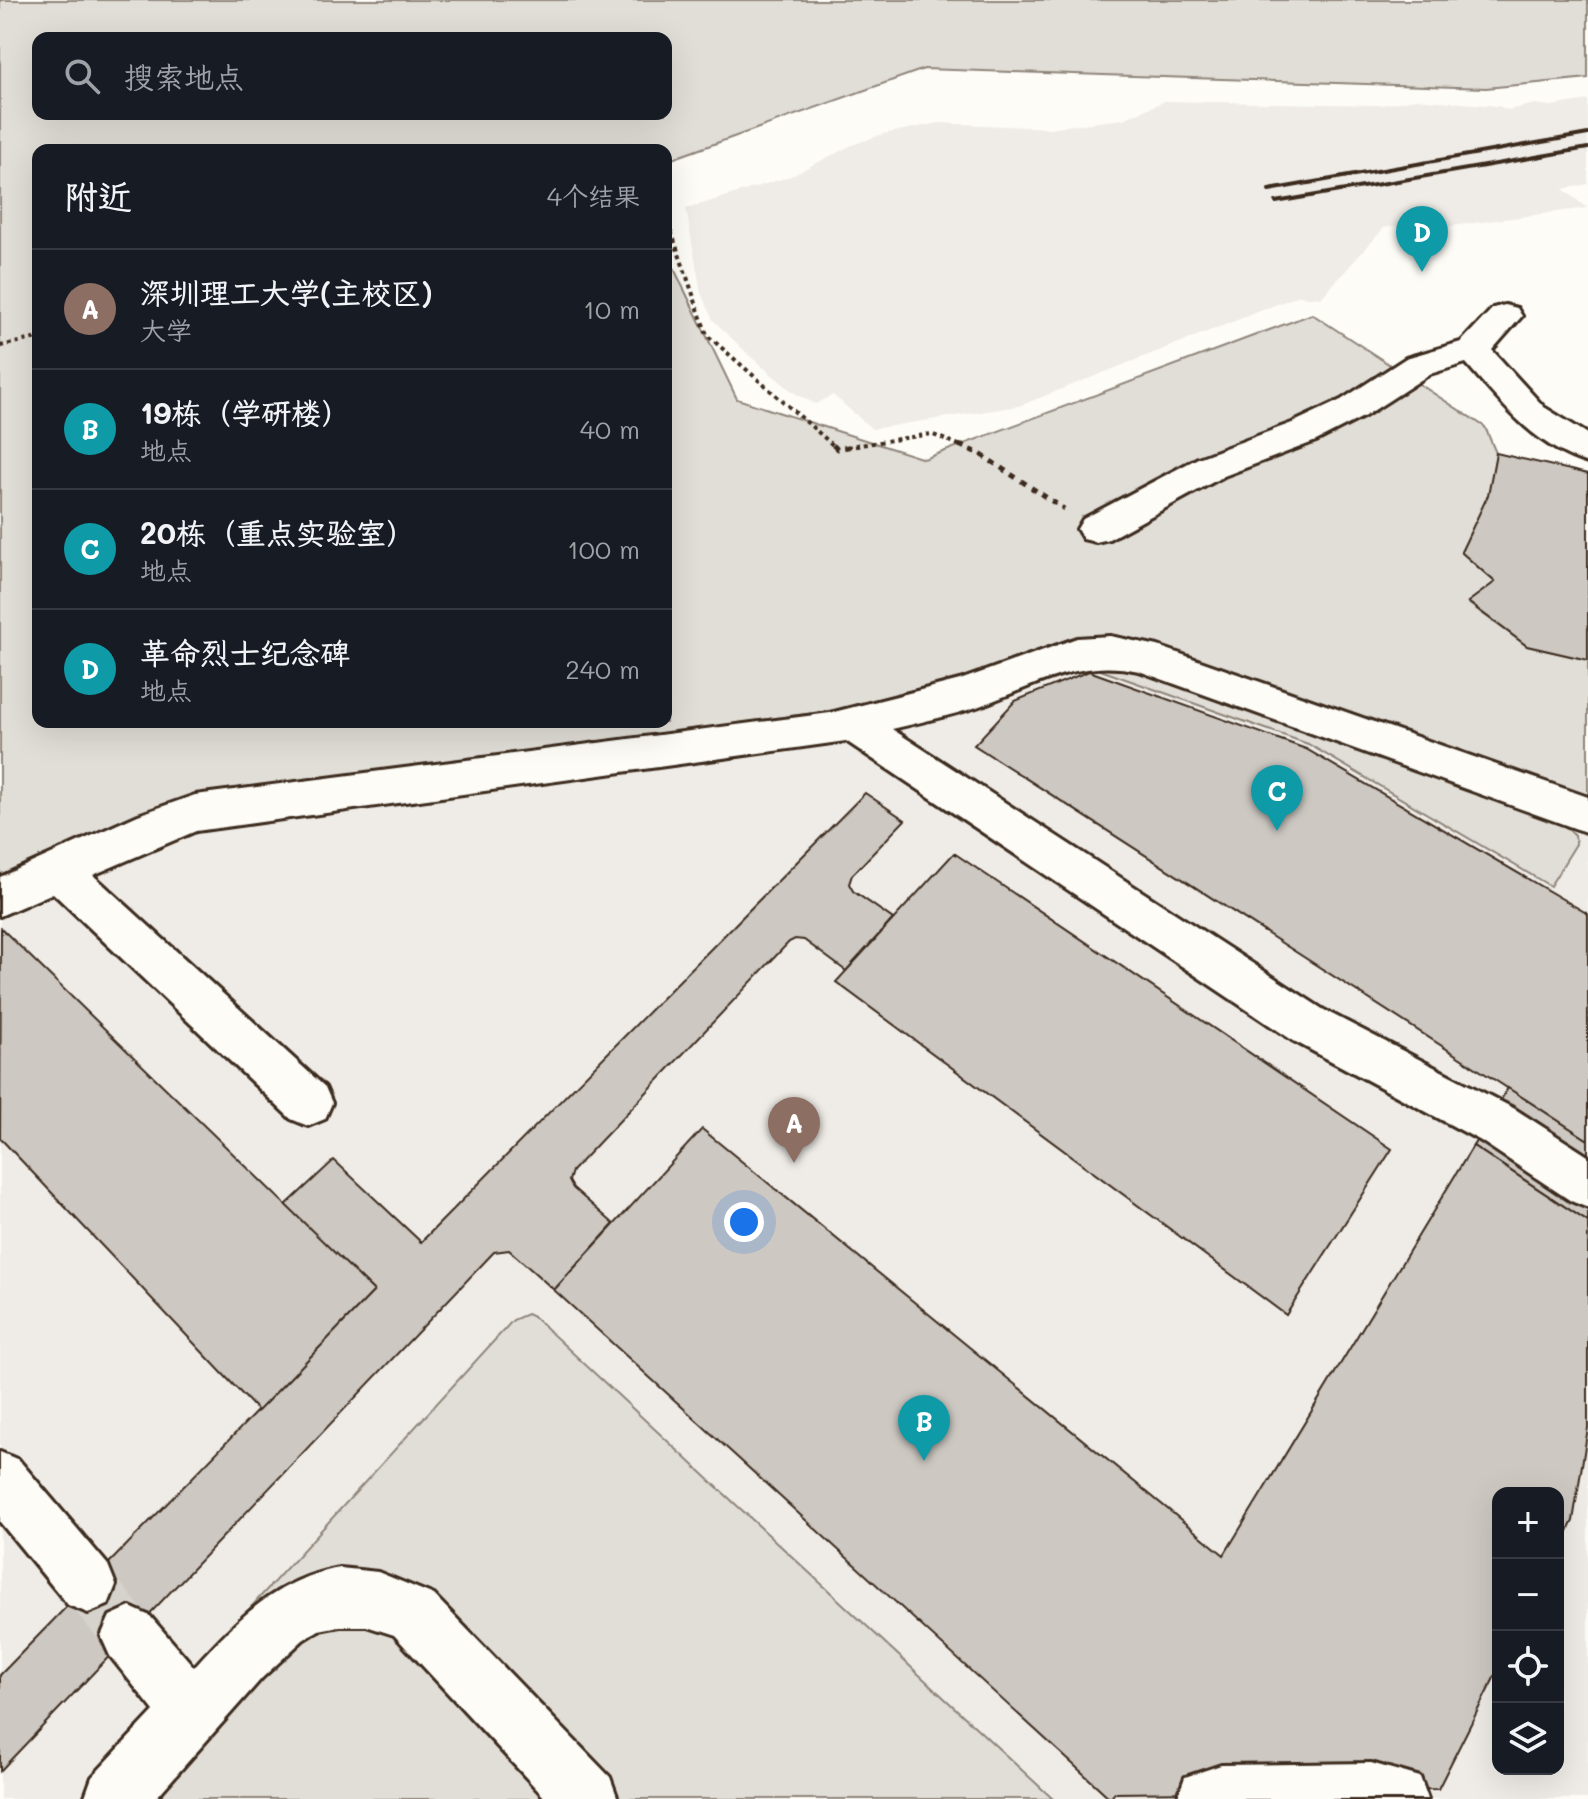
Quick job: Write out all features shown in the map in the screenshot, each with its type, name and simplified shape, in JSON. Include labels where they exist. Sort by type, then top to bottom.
[{"type":"street","points":[[1096,529],[1211,467],[1304,432],[1353,408],[1418,366],[1473,350],[1485,341],[1505,316]]},
{"type":"street","points":[[1473,350],[1532,415],[1588,451]]},
{"type":"street","points":[[0,897],[174,820],[216,809],[773,738],[852,724],[965,695],[1077,653],[1116,651],[1144,657],[1588,815]]},
{"type":"street","points":[[852,724],[1308,1025],[1498,1125],[1588,1184]]},
{"type":"street","points":[[59,871],[308,1103]]},
{"type":"street","points":[[0,1479],[88,1585]]},
{"type":"street","points":[[114,1799],[248,1652],[282,1620],[314,1603],[356,1596],[394,1604],[414,1615],[588,1799]]},
{"type":"street","points":[[130,1636],[193,1712]]},
{"type":"street","points":[[1207,1799],[1221,1795],[1371,1793],[1398,1799]]},
{"type":"path","points":[[672,234],[707,335],[837,449],[931,434],[980,454],[1096,529]]},
{"type":"path","points":[[0,346],[32,339]]},
{"type":"shaded area","points":[[0,0],[1588,0],[1588,78],[1486,88],[924,69],[672,159],[672,144],[32,144],[32,728],[672,728],[672,264],[737,399],[924,459],[1312,314],[1485,427],[1496,453],[1489,495],[1461,552],[1495,582],[1468,603],[1527,646],[1588,660],[1588,797],[1153,644],[1120,636],[1071,638],[963,677],[836,710],[187,797],[160,806],[0,878]]},
{"type":"shaded area","points":[[1416,99],[1498,106],[1508,110],[1535,104],[1551,106],[1588,100],[1588,184],[1563,189],[1587,208],[1444,227],[1423,221],[1384,228],[1321,298],[1298,296],[1019,406],[872,429],[833,395],[815,404],[793,392],[713,320],[701,293],[686,209],[791,176],[852,145],[883,134],[939,123],[1049,128],[1123,119],[1165,101],[1381,105]]},
{"type":"shaded area","points":[[1020,598],[1588,787],[1588,1799],[0,1799],[0,832],[149,770],[601,728],[672,728],[672,720]]},
{"type":"shaded area","points":[[1092,667],[1120,668],[1143,674],[1561,823],[1575,835],[1576,844],[1550,886],[1308,744]]},
{"type":"shaded area","points":[[527,1314],[534,1317],[1053,1799],[615,1799],[419,1591],[396,1579],[371,1571],[354,1570],[230,1630],[513,1320]]},
{"type":"shaded area","points":[[381,1620],[559,1799],[140,1799],[296,1632]]},
{"type":"building","points":[[1496,453],[1588,474],[1588,660],[1527,646],[1468,602],[1495,582],[1461,552],[1488,495]]},
{"type":"building","points":[[1089,671],[1306,749],[1588,914],[1588,1140],[974,745],[1015,701]]},
{"type":"building","points":[[865,793],[905,820],[852,875],[849,884],[853,891],[893,919],[846,971],[804,940],[789,942],[572,1171],[569,1181],[573,1188],[614,1224],[554,1290],[509,1250],[494,1252],[0,1771],[0,1675],[374,1291],[285,1206],[334,1160],[421,1242]]},
{"type":"building","points":[[954,853],[1392,1149],[1286,1315],[836,982]]},
{"type":"building","points":[[1,928],[374,1291],[258,1411],[0,1138]]},
{"type":"building","points":[[1508,1088],[1588,1140],[1588,1222],[1473,1146]]},
{"type":"building","points":[[702,1129],[1224,1555],[1473,1146],[1588,1222],[1588,1428],[1573,1521],[1564,1539],[1564,1487],[1492,1487],[1492,1682],[1438,1789],[1114,1793],[1111,1799],[554,1290]]},
{"type":"tunnel","points":[[88,1585],[130,1636]]},
{"type":"railway","points":[[1269,190],[1588,134]]},
{"type":"railway","points":[[1276,202],[1588,148]]},
{"type":"place","name":"革命烈士纪念碑","points":[[1422,272]]},
{"type":"place","name":"20栋（重点实验室）","points":[[1277,831]]},
{"type":"place","name":"深圳理工大学(主校区)","points":[[794,1163]]},
{"type":"place","name":"19栋（学研楼）","points":[[924,1461]]}]
